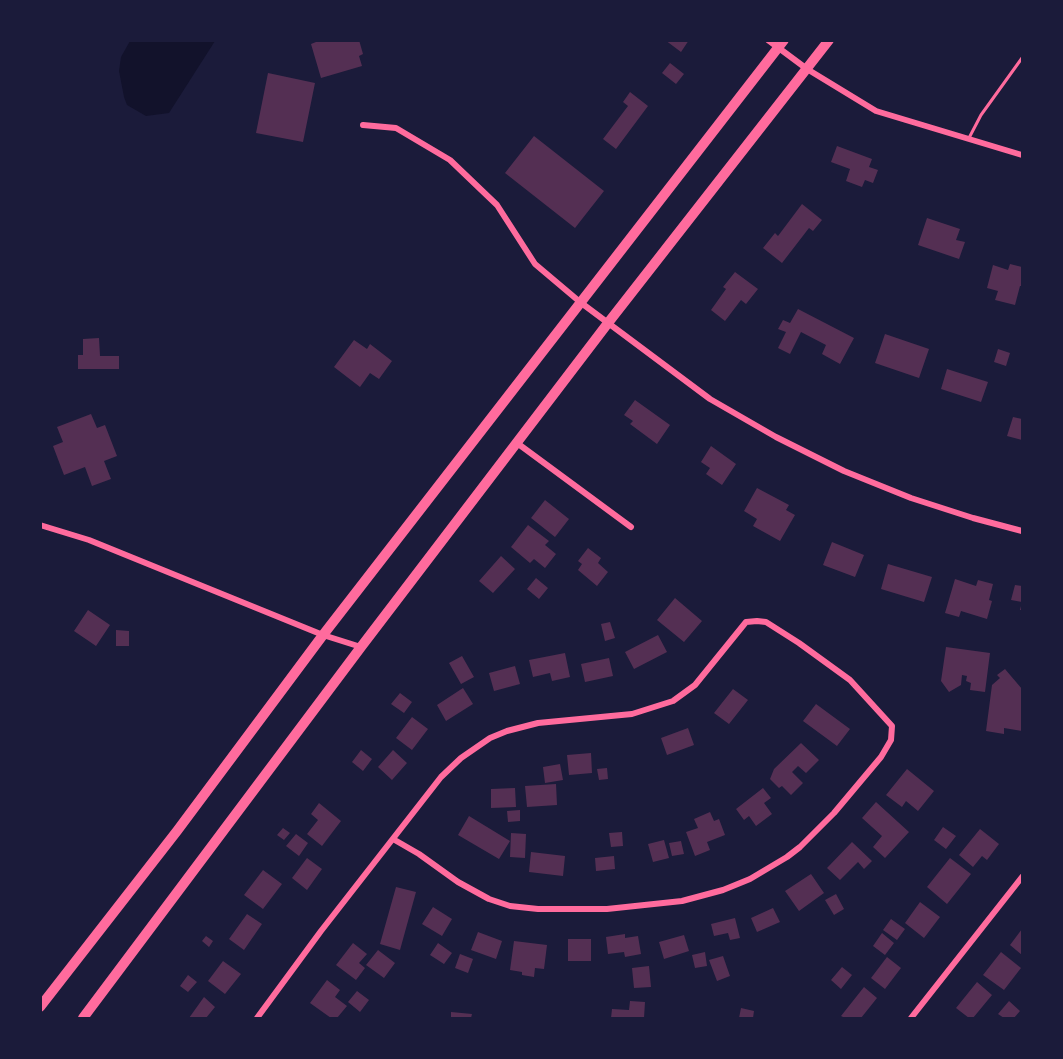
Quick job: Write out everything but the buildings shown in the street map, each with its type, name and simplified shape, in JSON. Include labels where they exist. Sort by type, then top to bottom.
[{"type":"main road","points":[[83,1018],[361,647],[608,323],[828,40]]},
{"type":"main road","points":[[40,1006],[177,831],[323,635],[781,44]]},
{"type":"street","points":[[768,40],[781,44],[807,69],[876,111],[1023,155]]},
{"type":"street","points":[[363,125],[396,128],[450,160],[497,205],[535,264],[580,302],[702,393],[776,437],[844,471],[911,498],[1023,531]]},
{"type":"street","points":[[517,443],[632,527]]},
{"type":"street","points":[[40,525],[89,540],[323,635],[361,647]]},
{"type":"street","points":[[257,1018],[321,931],[441,777],[476,747],[507,731],[538,723],[632,714],[673,701],[695,685],[746,622],[757,621],[766,622],[850,680],[892,726],[891,740],[881,757],[829,819],[800,847],[750,879],[723,890],[682,901],[607,909],[538,909],[510,906],[489,899],[458,882],[419,854],[393,839]]},
{"type":"street","points":[[911,1018],[1023,877]]},
{"type":"lane","points":[[968,140],[981,115],[1023,58]]},
{"type":"shaded area","points":[[130,41],[215,41],[169,113],[146,116],[127,105],[124,97],[119,71],[121,57]]}]
